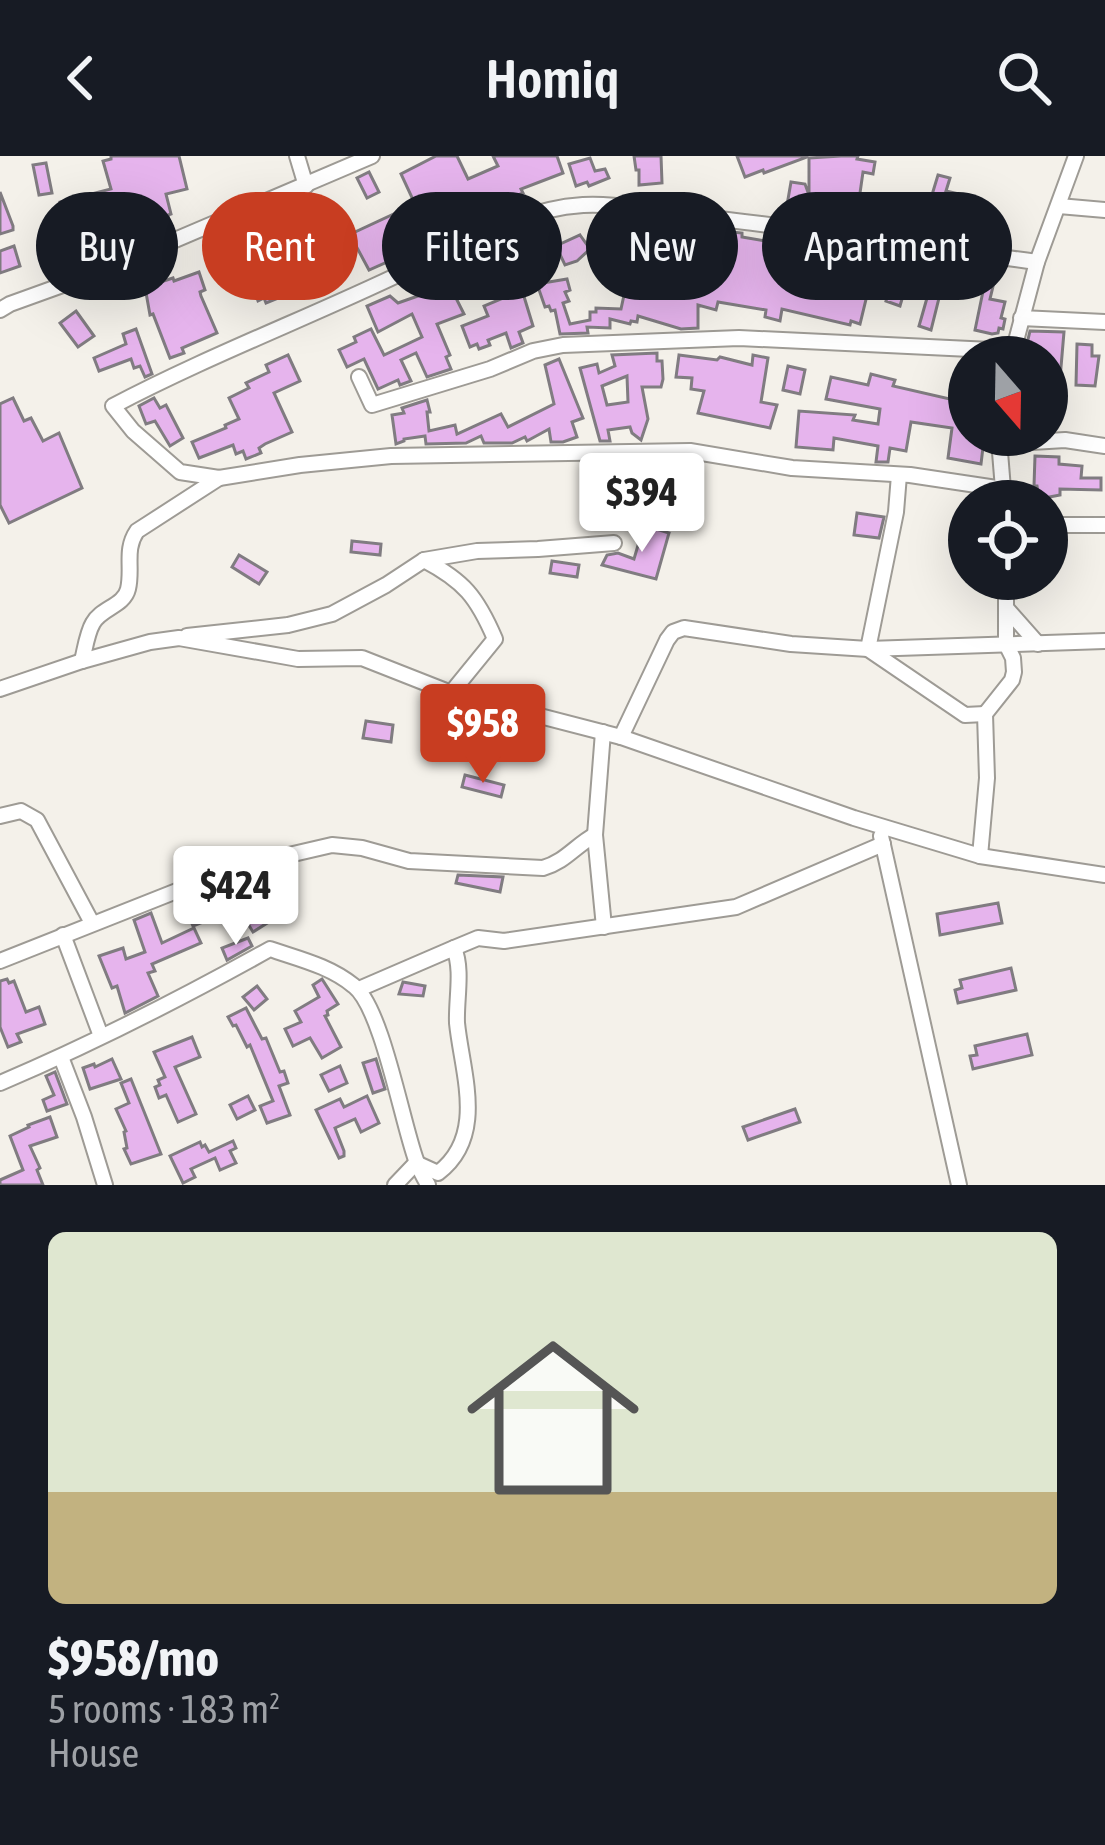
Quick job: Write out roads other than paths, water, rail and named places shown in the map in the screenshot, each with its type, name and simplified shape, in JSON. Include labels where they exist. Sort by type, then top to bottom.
[{"type":"street","points":[[297,156],[306,186]]},
{"type":"street","points":[[0,310],[373,156]]},
{"type":"street","points":[[1016,336],[1037,262],[1076,156]]},
{"type":"street","points":[[948,484],[689,452],[391,456],[220,478],[180,472],[133,431],[113,406],[460,243],[549,209],[587,205],[722,218],[1037,262]]},
{"type":"street","points":[[1059,206],[1105,210]]},
{"type":"street","points":[[1021,318],[1105,322]]},
{"type":"street","points":[[359,377],[372,405],[490,369],[533,350],[563,345],[739,338],[948,350]]},
{"type":"street","points":[[1068,440],[1105,446]]},
{"type":"street","points":[[868,649],[899,475]]},
{"type":"street","points":[[82,661],[97,617],[128,592],[129,543],[137,531],[220,478]]},
{"type":"street","points":[[1068,526],[1105,525]]},
{"type":"street","points":[[0,689],[150,642],[289,625],[332,614],[424,560],[477,551],[614,543]]},
{"type":"street","points":[[424,560],[456,577],[483,612],[495,639],[451,693]]},
{"type":"street","points":[[980,856],[988,765],[985,714],[1012,680],[1013,658],[1006,644],[1007,600]]},
{"type":"street","points":[[1007,609],[1038,644]]},
{"type":"street","points":[[621,737],[667,640],[684,628],[791,644],[868,649],[1105,641]]},
{"type":"street","points":[[179,638],[298,659],[362,658],[451,693],[621,737],[980,856],[1105,875]]},
{"type":"street","points":[[868,649],[965,715],[985,714]]},
{"type":"street","points":[[603,732],[596,835],[604,927]]},
{"type":"street","points":[[0,816],[21,811],[37,820],[92,923]]},
{"type":"street","points":[[878,825],[959,1185]]},
{"type":"street","points":[[0,961],[235,869],[332,845],[409,861],[543,868],[557,864],[596,835]]},
{"type":"street","points":[[359,989],[478,938],[504,941],[736,907],[883,844]]},
{"type":"street","points":[[63,935],[101,1036]]},
{"type":"street","points":[[416,1163],[438,1172],[448,1165],[458,1152],[469,1113],[457,1020],[459,959],[454,948]]},
{"type":"street","points":[[0,1083],[61,1057],[270,949],[328,968],[359,989],[386,1054],[416,1163],[428,1185]]},
{"type":"street","points":[[61,1057],[105,1185]]},
{"type":"street","points":[[394,1185],[416,1163]]}]
